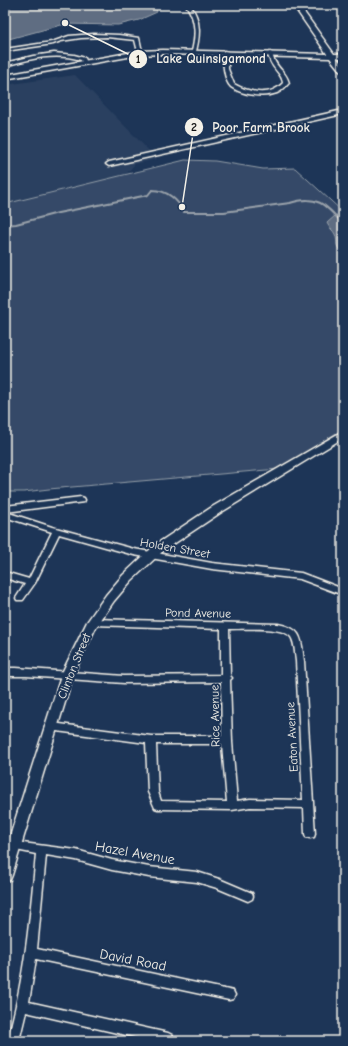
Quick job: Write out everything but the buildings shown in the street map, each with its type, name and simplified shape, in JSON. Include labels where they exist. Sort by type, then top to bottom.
[{"type":"main road","points":[[296,5],[343,72]]},
{"type":"main road","points":[[314,54],[321,51],[324,43]]},
{"type":"main road","points":[[5,77],[103,60],[170,53],[270,56],[343,56]]},
{"type":"main road","points":[[270,56],[314,54],[343,60]]},
{"type":"main road","name":"Clinton Street","points":[[5,875],[68,676],[78,651],[93,622],[127,578],[159,548],[216,510],[343,434]]},
{"type":"street","points":[[188,5],[197,18],[197,33],[193,53]]},
{"type":"street","points":[[5,50],[53,43],[60,39],[73,36],[101,36],[135,38],[140,55]]},
{"type":"street","points":[[53,43],[54,55]]},
{"type":"street","points":[[226,54],[226,69],[232,85],[244,91],[256,93],[275,92],[286,84],[286,78],[272,64],[270,56]]},
{"type":"street","points":[[5,65],[37,57],[54,55],[76,57],[82,59],[85,63]]},
{"type":"street","points":[[109,164],[343,112]]},
{"type":"street","points":[[5,509],[81,500]]},
{"type":"street","name":"Holden Street","points":[[5,514],[101,544],[212,566],[301,576],[343,592]]},
{"type":"street","points":[[20,598],[31,583],[57,531]]},
{"type":"street","points":[[5,575],[31,583]]},
{"type":"street","name":"Pond Avenue","points":[[93,622],[284,628],[291,631],[297,639]]},
{"type":"street","name":"Rice Avenue","points":[[225,625],[227,740],[232,806]]},
{"type":"street","name":"Eaton Avenue","points":[[297,639],[303,705],[310,834]]},
{"type":"street","points":[[5,672],[39,672],[52,675],[162,680],[227,678]]},
{"type":"street","points":[[52,727],[151,740],[227,740]]},
{"type":"street","points":[[151,740],[153,792],[158,805],[232,806],[250,803],[309,804]]},
{"type":"street","name":"Hazel Avenue","points":[[15,846],[76,856],[149,872],[197,878],[219,884],[248,896]]},
{"type":"street","points":[[13,1041],[22,1006],[31,953],[41,851]]},
{"type":"street","name":"David Road","points":[[31,953],[229,995]]},
{"type":"street","points":[[22,1006],[168,1039]]},
{"type":"shaded area","points":[[5,5],[155,5],[157,12],[139,20],[118,25],[65,24],[5,40]]},
{"type":"shaded area","points":[[75,75],[157,159],[135,164],[120,181],[5,209],[5,85]]},
{"type":"shaded area","points":[[185,160],[215,161],[263,169],[295,168],[343,212],[343,429],[278,469],[24,492],[5,492],[5,204]]},
{"type":"shaded area","points":[[336,215],[340,216],[343,224],[343,254],[337,246],[335,234],[327,223]]},
{"type":"waterway","points":[[5,225],[16,224],[58,213],[148,195],[152,190],[157,190],[171,196],[184,212],[224,212],[307,200],[314,201],[326,207],[343,224]]},
{"type":"place","name":"Lake Quinsigamond","points":[[65,23]]},
{"type":"place","name":"Poor Farm Brook","points":[[182,207]]}]
